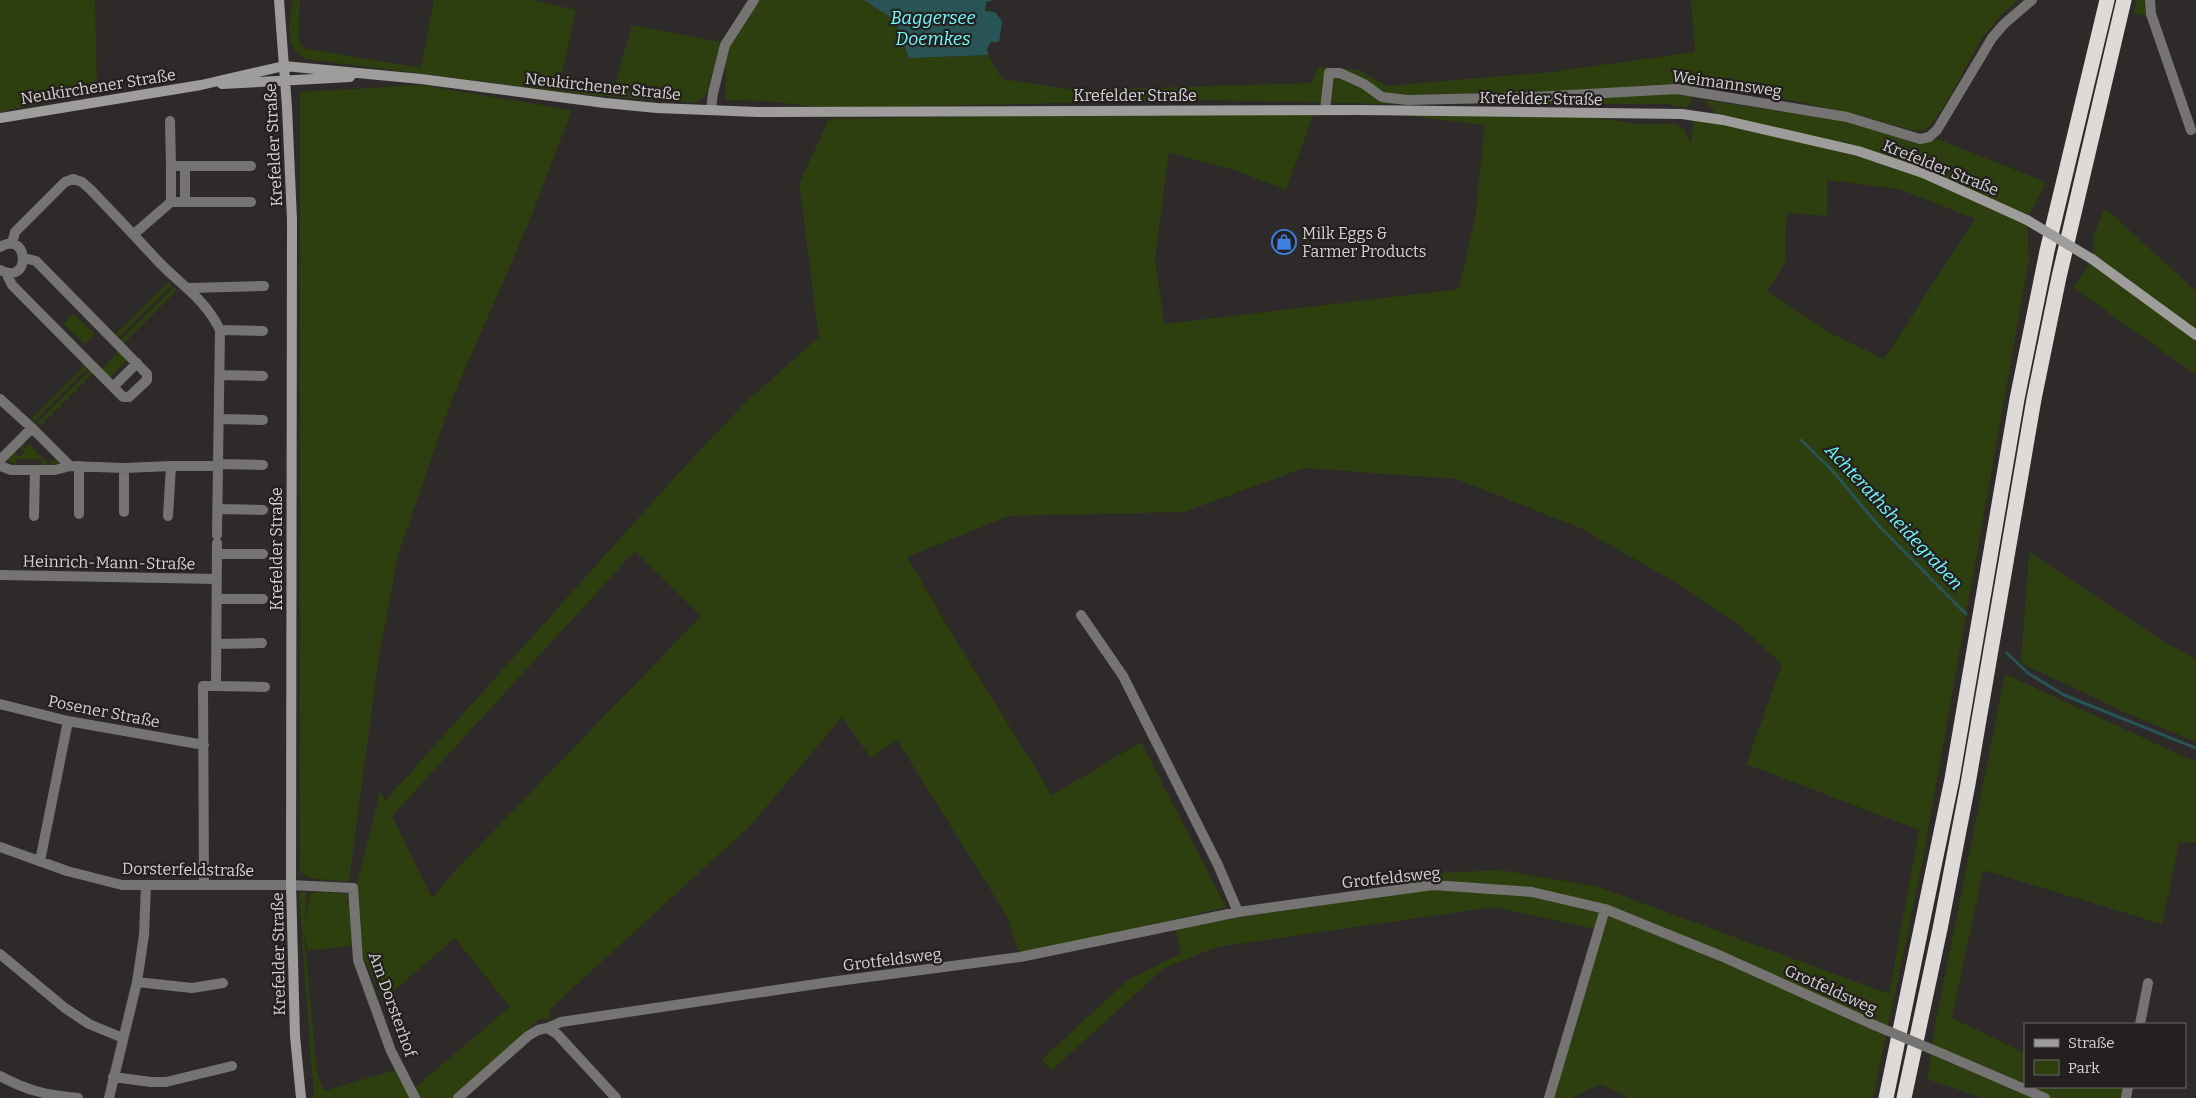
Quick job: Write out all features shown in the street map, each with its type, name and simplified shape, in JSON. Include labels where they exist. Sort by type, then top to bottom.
[{"type":"highway","points":[[1886,1098],[1950,789],[2015,408],[2046,250],[2107,0]]},
{"type":"highway","points":[[1904,1098],[1940,929],[1968,784],[2040,371],[2061,268],[2124,0]]},
{"type":"main road","name":"Krefelder Straße","points":[[279,0],[286,81],[292,220],[291,885],[295,1036],[301,1098]]},
{"type":"main road","name":"Neukirchener Straße","points":[[0,118],[201,85],[284,66],[421,79],[605,103],[710,110],[832,112]]},
{"type":"main road","name":"Neukirchener Straße","points":[[201,85],[373,75]]},
{"type":"main road","name":"Krefelder Straße","points":[[832,112],[1325,110],[1682,114],[1703,117],[1858,151],[1923,173],[2027,220],[2092,259],[2196,335]]},
{"type":"street","points":[[710,110],[712,93],[724,45],[754,0]]},
{"type":"street","name":"Weimannsweg","points":[[1325,110],[1329,73],[1340,73],[1364,84],[1382,97],[1407,100],[1534,97],[1677,89],[1847,117],[1920,139],[1929,137],[1937,130],[1992,38],[2004,24],[2032,0]]},
{"type":"street","points":[[2150,0],[2151,14],[2191,130]]},
{"type":"street","points":[[170,121],[171,202]]},
{"type":"street","points":[[171,166],[251,166]]},
{"type":"street","points":[[185,166],[185,202]]},
{"type":"street","points":[[12,244],[15,232],[65,182],[73,179],[82,182],[177,279],[189,288],[213,316],[220,330],[216,686]]},
{"type":"street","points":[[134,234],[171,202],[251,202]]},
{"type":"street","points":[[0,248],[12,244]]},
{"type":"street","points":[[3,271],[13,273],[19,269],[24,258],[20,249],[12,244]]},
{"type":"street","points":[[3,271],[12,285],[123,397],[129,397],[146,380],[147,374],[36,261],[24,258]]},
{"type":"street","points":[[0,283],[3,271]]},
{"type":"street","points":[[189,288],[264,286]]},
{"type":"street","points":[[220,330],[263,331]]},
{"type":"street","points":[[113,387],[137,363]]},
{"type":"street","points":[[220,375],[264,376]]},
{"type":"street","points":[[0,399],[75,466],[80,514]]},
{"type":"street","points":[[220,419],[263,420]]},
{"type":"street","points":[[0,460],[32,428]]},
{"type":"street","points":[[0,466],[11,470],[55,470],[75,466],[124,468],[263,465]]},
{"type":"street","points":[[168,516],[171,466]]},
{"type":"street","points":[[124,468],[124,512]]},
{"type":"street","points":[[34,516],[35,470]]},
{"type":"street","points":[[218,509],[263,510]]},
{"type":"street","points":[[217,554],[263,554]]},
{"type":"street","name":"Heinrich-Mann-Straße","points":[[0,575],[217,579]]},
{"type":"street","points":[[217,599],[263,599]]},
{"type":"street","points":[[1081,615],[1123,676],[1218,865],[1238,912]]},
{"type":"street","points":[[216,644],[262,643]]},
{"type":"street","points":[[204,885],[203,686],[265,687]]},
{"type":"street","name":"Posener Straße","points":[[0,704],[68,721],[204,745]]},
{"type":"street","points":[[40,861],[68,721]]},
{"type":"street","name":"Dorsterfeldstraße","points":[[0,847],[93,879],[122,885],[291,885]]},
{"type":"street","name":"Am Dorsterhof","points":[[291,885],[353,888],[358,960],[391,1051],[415,1098]]},
{"type":"street","name":"Grotfeldsweg","points":[[458,1098],[528,1036],[560,1022],[830,982],[1020,957],[1238,912],[1434,885],[1532,892],[1605,909],[1720,956],[2045,1098]]},
{"type":"street","points":[[109,1098],[137,982],[144,935],[146,886]]},
{"type":"street","points":[[1549,1098],[1605,909]]},
{"type":"street","points":[[0,954],[65,1008],[89,1024],[123,1038]]},
{"type":"street","points":[[137,982],[192,988],[223,983]]},
{"type":"street","points":[[2140,1023],[2148,983]]},
{"type":"street","points":[[547,1028],[557,1034],[616,1098]]},
{"type":"street","points":[[113,1077],[166,1082],[232,1066]]},
{"type":"street","points":[[0,1076],[22,1088],[78,1098]]},
{"type":"green space","points":[[0,0],[95,0],[97,91],[0,112]]},
{"type":"green space","points":[[293,0],[300,0],[298,39],[304,48],[421,68],[434,0],[532,0],[576,10],[561,77],[614,87],[632,25],[721,42],[708,90],[705,96],[695,103],[589,95],[306,59],[294,48],[289,33]]},
{"type":"green space","points":[[755,0],[864,0],[895,20],[909,58],[988,55],[1002,79],[1076,90],[1311,83],[1319,67],[1360,70],[1386,86],[1551,72],[1695,52],[1691,0],[2019,0],[2004,12],[1982,38],[1943,108],[1928,128],[1915,131],[1858,115],[1759,93],[1697,87],[1688,108],[1666,104],[1392,104],[1202,100],[828,108],[766,101],[726,100],[725,45]]},
{"type":"green space","points":[[2137,0],[2147,0],[2146,16],[2133,13]]},
{"type":"green space","points":[[421,85],[572,110],[527,227],[452,399],[398,555],[378,662],[349,882],[309,878],[300,872],[300,92]]},
{"type":"green space","points":[[1704,100],[1853,122],[1917,143],[1938,139],[2046,182],[2027,220],[2029,259],[1923,859],[1873,1098],[1629,1098],[1601,1084],[1571,1098],[1549,1098],[1600,930],[1494,907],[1218,947],[1164,968],[1051,1071],[1042,1059],[1128,980],[1181,953],[1175,928],[1380,894],[1404,883],[1441,873],[1500,870],[1596,886],[1889,994],[1919,830],[1746,764],[1782,664],[1738,624],[1675,582],[1580,528],[1456,479],[1304,468],[1184,512],[1009,516],[907,557],[955,639],[1052,795],[1141,742],[1226,907],[1118,934],[1019,954],[1007,916],[897,740],[871,758],[842,717],[751,825],[550,1009],[550,1019],[538,1020],[452,1098],[418,1098],[413,1089],[510,1007],[455,938],[383,1000],[364,958],[360,944],[356,887],[380,792],[385,801],[686,465],[747,401],[819,337],[799,184],[829,119],[1315,110],[1286,190],[1231,169],[1169,153],[1155,258],[1164,324],[1459,289],[1475,217],[1485,125],[1359,110],[1569,114],[1638,124],[1674,124],[1684,129],[1691,144],[1694,115],[1722,120]],"holes":[[[1827,180],[1899,189],[1975,219],[1884,359],[1832,334],[1767,291],[1786,261],[1787,213],[1827,216]],[[635,551],[701,616],[453,873],[432,898],[392,816]]]},
{"type":"green space","points":[[2105,208],[2196,291],[2196,375],[2074,288],[2092,259],[2094,233]]},
{"type":"green space","points":[[169,282],[172,285],[118,338],[115,335]]},
{"type":"green space","points":[[174,287],[177,290],[123,344],[120,340]]},
{"type":"green space","points":[[74,314],[95,334],[85,344],[64,324]]},
{"type":"green space","points":[[120,350],[128,359],[109,378],[101,370]]},
{"type":"green space","points":[[86,364],[89,367],[35,421],[32,418]]},
{"type":"green space","points":[[91,369],[94,372],[40,426],[37,423]]},
{"type":"green space","points":[[29,444],[49,464],[54,460],[59,464],[41,465],[41,459],[16,459],[16,465],[7,460],[15,453],[19,457],[24,452],[20,447],[22,445],[26,448]]},
{"type":"green space","points":[[2029,552],[2166,643],[2196,659],[2196,742],[2126,713],[2021,663]]},
{"type":"green space","points":[[2005,674],[2187,758],[2196,760],[2196,842],[2179,843],[2162,924],[1983,870],[1952,1018],[2024,1053],[2024,1088],[2125,1088],[2124,1098],[1983,1098],[1927,1079],[1936,1020]]},
{"type":"green space","points":[[307,891],[305,922],[311,892],[347,893],[355,945],[308,951],[304,935],[317,1073],[324,1091],[401,1068],[414,1098],[314,1098],[299,893]]},
{"type":"water","name":"Baggersee Doemkes","points":[[864,0],[994,0],[986,2],[985,11],[995,12],[1002,21],[999,42],[991,42],[987,49],[988,55],[909,58],[895,20]]},
{"type":"waterway","name":"Achterathsheidegraben","points":[[1801,440],[1831,469],[1878,525],[1966,614]]},
{"type":"waterway","name":"Achterathsheidegraben","points":[[2007,653],[2028,673],[2064,695],[2196,748]]},
{"type":"place","name":"Milk Eggs & Farmer Products","points":[[1284,242]]}]
